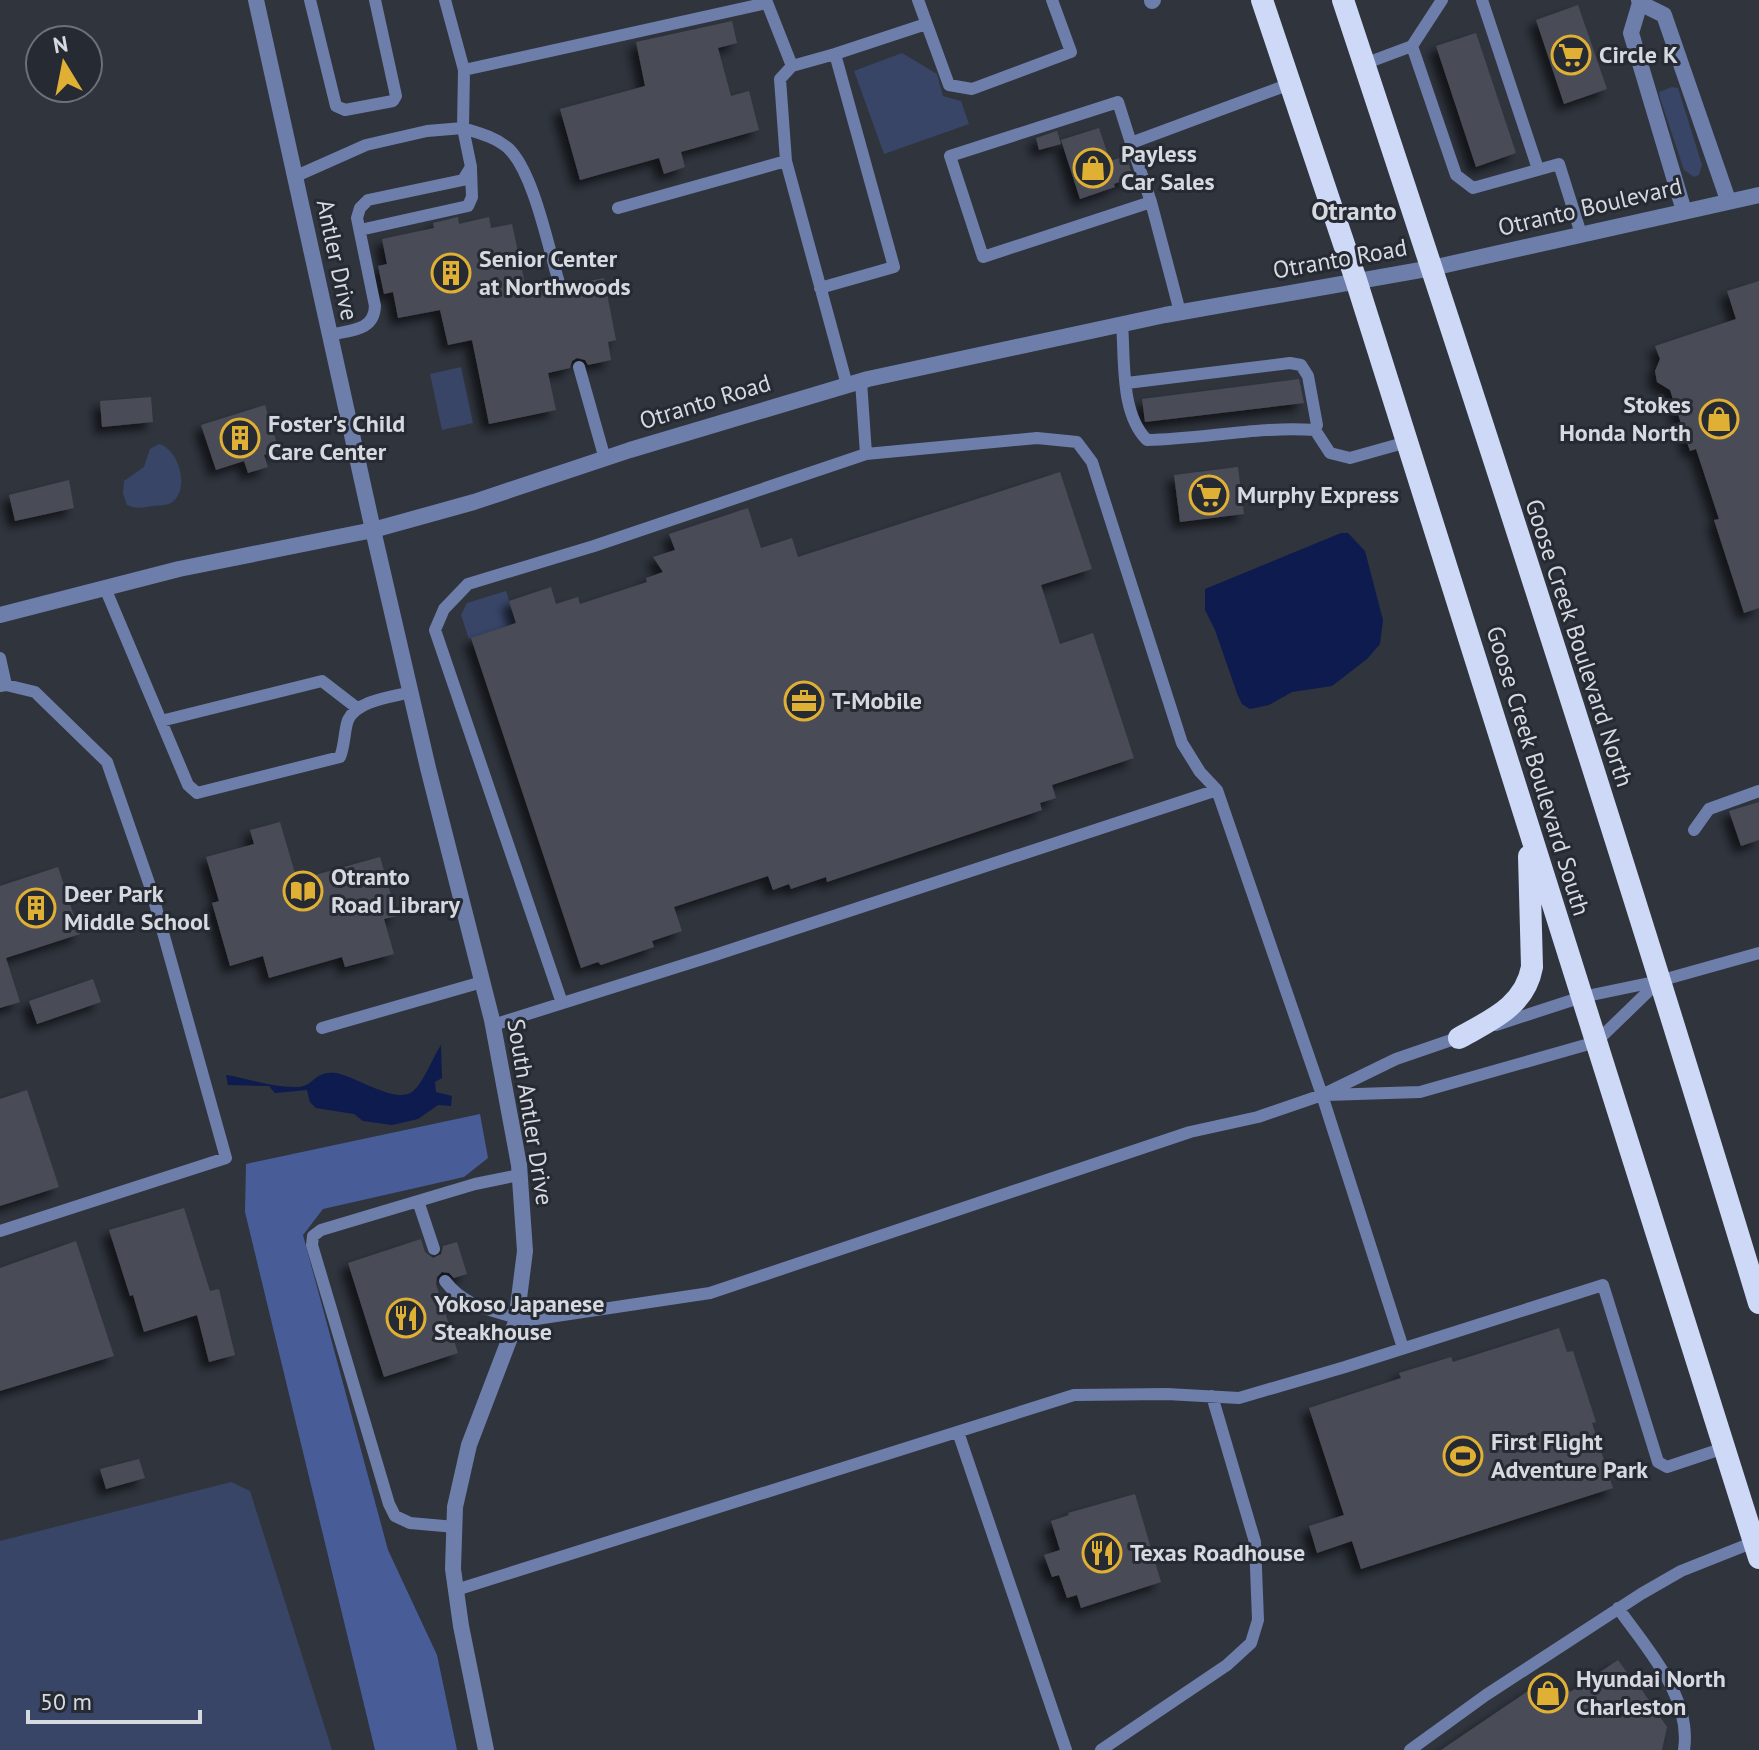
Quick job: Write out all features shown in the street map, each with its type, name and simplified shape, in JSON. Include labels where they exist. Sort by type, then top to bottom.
[{"type":"highway","name":"Goose Creek Boulevard South","points":[[1262,0],[1356,280],[1756,1550]]},
{"type":"highway","name":"Goose Creek Boulevard North","points":[[1343,0],[1432,268],[1759,1303]]},
{"type":"highway","points":[[1459,1038],[1511,1006],[1529,983],[1532,967],[1528,827]]},
{"type":"street","name":"Antler Drive","points":[[256,0],[373,530]]},
{"type":"street","points":[[1684,211],[1631,33],[1640,2],[1664,15],[1728,200]]},
{"type":"street","name":"Otranto Boulevard","points":[[1432,268],[1759,195]]},
{"type":"street","name":"Otranto Road","points":[[0,615],[179,569],[373,530],[474,502],[854,383],[1180,312],[1432,268]]},
{"type":"street","name":"South Antler Drive","points":[[373,530],[493,1025],[519,1175],[525,1251],[517,1320],[469,1445],[455,1507],[453,1569],[486,1750]]},
{"type":"lane","points":[[310,0],[336,106],[345,110],[393,101],[396,96],[375,0]]},
{"type":"lane","points":[[360,230],[468,206],[472,197],[471,167],[463,128],[464,70],[445,0]]},
{"type":"lane","points":[[918,0],[949,85],[972,89],[1071,52],[1052,0]]},
{"type":"lane","points":[[1364,64],[1412,46],[1442,0]]},
{"type":"lane","points":[[1482,0],[1538,169]]},
{"type":"lane","points":[[464,70],[766,1],[792,66]]},
{"type":"lane","points":[[866,454],[854,383],[820,288],[786,161],[780,79],[792,66],[926,24]]},
{"type":"lane","points":[[1412,46],[1456,175],[1473,188],[1555,164],[1561,166],[1581,234]]},
{"type":"lane","points":[[820,288],[894,267],[835,54]]},
{"type":"lane","points":[[1131,143],[1290,84]]},
{"type":"lane","points":[[1151,202],[983,257],[950,156],[1118,102],[1151,202],[1180,312]]},
{"type":"lane","points":[[294,177],[377,142],[427,131],[463,128],[489,136],[509,149],[523,168],[560,286]]},
{"type":"lane","points":[[618,208],[786,161]]},
{"type":"lane","points":[[329,335],[367,327],[374,318],[375,306],[357,218],[360,208],[368,200],[463,180],[471,167]]},
{"type":"lane","points":[[1122,324],[1127,383],[1136,429],[1147,440],[1287,427],[1315,430]]},
{"type":"lane","points":[[1127,383],[1290,363],[1301,365],[1308,376],[1317,425],[1315,430]]},
{"type":"lane","points":[[579,367],[605,459]]},
{"type":"lane","points":[[1315,430],[1330,453],[1350,458],[1407,442]]},
{"type":"lane","points":[[562,1003],[435,630],[444,609],[468,584],[594,546],[866,454],[1037,438],[1077,442],[1092,462],[1182,743],[1200,772],[1217,790],[1322,1095],[1403,1348]]},
{"type":"lane","points":[[105,588],[188,785],[197,793],[340,757],[348,721],[357,708],[411,692]]},
{"type":"lane","points":[[0,658],[3,685],[35,692],[107,762],[150,886],[226,1158],[0,1231]]},
{"type":"lane","points":[[161,721],[322,681],[357,708]]},
{"type":"lane","points":[[493,1025],[1217,790]]},
{"type":"lane","points":[[1694,830],[1709,809],[1759,791]]},
{"type":"lane","points":[[445,1281],[456,1295],[469,1303],[517,1320],[710,1293],[1190,1132],[1258,1117],[1322,1095],[1396,1059],[1582,997],[1659,981],[1759,953]]},
{"type":"lane","points":[[1322,1095],[1420,1092],[1596,1042],[1659,981]]},
{"type":"lane","points":[[322,1028],[482,982]]},
{"type":"lane","points":[[455,1527],[410,1523],[395,1516],[389,1504],[312,1245],[313,1236],[321,1230],[475,1184],[519,1175]]},
{"type":"lane","points":[[418,1201],[434,1249]]},
{"type":"lane","points":[[456,1590],[1074,1395],[1167,1394],[1239,1398],[1603,1285],[1658,1462],[1667,1467],[1724,1448]]},
{"type":"lane","points":[[1101,1750],[1227,1665],[1251,1643],[1255,1631],[1259,1595],[1255,1542],[1212,1396]]},
{"type":"lane","points":[[958,1432],[1066,1750]]},
{"type":"lane","points":[[1410,1750],[1486,1695],[1618,1608],[1681,1571],[1756,1550]]},
{"type":"lane","points":[[1618,1608],[1667,1678],[1685,1716],[1684,1750]]},
{"type":"shaded area","points":[[902,53],[937,74],[943,96],[961,101],[969,124],[884,154],[854,71]]},
{"type":"shaded area","points":[[1678,88],[1702,165],[1699,175],[1694,177],[1684,170],[1660,98],[1659,92]]},
{"type":"shaded area","points":[[461,367],[473,423],[442,430],[430,374]]},
{"type":"shaded area","points":[[159,444],[166,447],[177,461],[181,480],[177,497],[164,505],[139,508],[127,505],[123,493],[124,481],[144,467],[150,449]]},
{"type":"shaded area","points":[[1341,533],[1348,533],[1365,551],[1383,620],[1380,644],[1367,659],[1332,686],[1292,692],[1269,705],[1250,709],[1242,704],[1238,696],[1205,610],[1205,589]]},
{"type":"shaded area","points":[[506,591],[516,623],[469,639],[461,615],[467,603]]},
{"type":"shaded area","points":[[441,1045],[442,1078],[435,1082],[436,1092],[452,1096],[451,1106],[438,1105],[418,1119],[392,1125],[363,1121],[354,1114],[316,1108],[310,1102],[307,1090],[275,1093],[269,1086],[228,1085],[226,1075],[271,1085],[298,1087],[323,1074],[336,1073],[385,1092],[405,1095],[420,1083]]},
{"type":"shaded area","points":[[480,1114],[488,1158],[464,1177],[323,1209],[303,1235],[388,1550],[437,1655],[457,1750],[375,1750],[245,1212],[246,1164]]},
{"type":"shaded area","points":[[231,1482],[250,1491],[332,1750],[0,1750],[0,1541]]},
{"type":"building","name":"Circle K","points":[[1578,5],[1607,89],[1564,104],[1536,20]]},
{"type":"building","points":[[732,21],[737,43],[718,48],[731,96],[749,91],[759,130],[681,152],[685,167],[664,174],[659,158],[580,180],[560,109],[645,86],[636,42]]},
{"type":"building","points":[[1476,33],[1516,153],[1476,167],[1436,46]]},
{"type":"building","points":[[1099,128],[1110,161],[1126,156],[1133,177],[1080,199],[1061,140]]},
{"type":"building","points":[[1057,131],[1061,144],[1039,150],[1036,138]]},
{"type":"building","points":[[458,217],[459,224],[489,217],[491,228],[512,224],[527,293],[551,288],[554,293],[562,295],[569,285],[604,278],[616,340],[608,342],[611,360],[588,365],[585,360],[577,358],[570,368],[548,373],[556,410],[489,424],[472,340],[448,345],[440,310],[398,318],[393,292],[384,294],[378,266],[387,264],[382,239],[434,228],[433,223]]},
{"type":"building","name":"Stokes Honda North","points":[[1759,281],[1759,608],[1744,613],[1714,520],[1719,519],[1696,449],[1690,451],[1670,390],[1657,382],[1655,371],[1660,359],[1655,346],[1736,319],[1727,291]]},
{"type":"building","name":"Murphy Express","points":[[1299,379],[1304,403],[1145,422],[1142,399]]},
{"type":"building","points":[[151,397],[153,422],[102,427],[100,401]]},
{"type":"building","name":"Foster's Child Care Center","points":[[265,405],[279,450],[264,455],[268,467],[248,473],[244,461],[216,470],[201,425]]},
{"type":"building","name":"Murphy Express","points":[[1238,467],[1244,514],[1180,522],[1174,475]]},
{"type":"building","name":"T-Mobile","points":[[1060,472],[1092,569],[1041,585],[1060,644],[1093,633],[1134,758],[1052,785],[1056,798],[1040,803],[1042,810],[827,882],[826,877],[791,889],[789,884],[773,890],[768,876],[674,907],[682,931],[652,941],[654,947],[601,965],[598,962],[581,968],[471,638],[516,623],[509,601],[551,587],[556,604],[578,597],[580,604],[647,582],[646,578],[663,572],[653,557],[675,550],[669,534],[748,508],[761,548],[792,538],[798,557]]},
{"type":"building","points":[[69,480],[74,508],[15,521],[9,495]]},
{"type":"building","points":[[1759,802],[1759,840],[1741,846],[1729,811]]},
{"type":"building","name":"Otranto Road Library","points":[[280,822],[297,880],[380,857],[397,916],[384,919],[394,954],[345,967],[342,957],[269,978],[263,956],[230,966],[212,903],[219,901],[206,857],[254,844],[250,830]]},
{"type":"building","name":"Deer Park Middle School","points":[[58,867],[80,934],[6,958],[20,1002],[0,1008],[0,886]]},
{"type":"building","name":"Deer Park Middle School","points":[[93,979],[101,1002],[37,1024],[29,1001]]},
{"type":"building","points":[[27,1090],[59,1187],[0,1206],[0,1099]]},
{"type":"building","points":[[184,1208],[210,1291],[219,1289],[235,1355],[209,1362],[197,1315],[144,1332],[109,1230]]},
{"type":"building","name":"Yokoso Japanese Steakhouse","points":[[421,1239],[425,1252],[433,1258],[441,1254],[443,1246],[457,1242],[467,1274],[454,1278],[442,1272],[436,1284],[458,1353],[384,1377],[348,1263]]},
{"type":"building","points":[[76,1241],[114,1356],[0,1391],[0,1268]]},
{"type":"building","name":"First Flight Adventure Park","points":[[1559,1328],[1567,1352],[1573,1351],[1613,1488],[1361,1569],[1352,1541],[1317,1553],[1309,1526],[1344,1515],[1309,1408],[1401,1378],[1399,1373],[1451,1357],[1453,1362]]},
{"type":"building","points":[[139,1459],[145,1478],[106,1489],[100,1469]]},
{"type":"building","name":"Texas Roadhouse","points":[[1135,1494],[1161,1582],[1081,1608],[1077,1595],[1067,1598],[1059,1575],[1052,1577],[1044,1555],[1060,1550],[1051,1521],[1068,1513]]},
{"type":"building","name":"Hyundai North Charleston","points":[[1618,1660],[1667,1727],[1662,1750],[1441,1750],[1556,1672],[1570,1692]]},
{"type":"place","name":"Circle K","points":[[1571,55]]},
{"type":"place","name":"Payless Car Sales","points":[[1093,168]]},
{"type":"place","name":"Senior Center at Northwoods","points":[[451,273]]},
{"type":"place","name":"Stokes Honda North","points":[[1719,419]]},
{"type":"place","name":"Foster's Child Care Center","points":[[240,438]]},
{"type":"place","name":"Murphy Express","points":[[1209,495]]},
{"type":"place","name":"T-Mobile","points":[[804,701]]},
{"type":"place","name":"Otranto Road Library","points":[[303,891]]},
{"type":"place","name":"Deer Park Middle School","points":[[36,908]]},
{"type":"place","name":"Yokoso Japanese Steakhouse","points":[[406,1318]]},
{"type":"place","name":"First Flight Adventure Park","points":[[1463,1456]]},
{"type":"place","name":"Texas Roadhouse","points":[[1102,1553]]},
{"type":"place","name":"Hyundai North Charleston","points":[[1548,1693]]},
{"type":"district","name":"Otranto","points":[[1354,211]]}]
